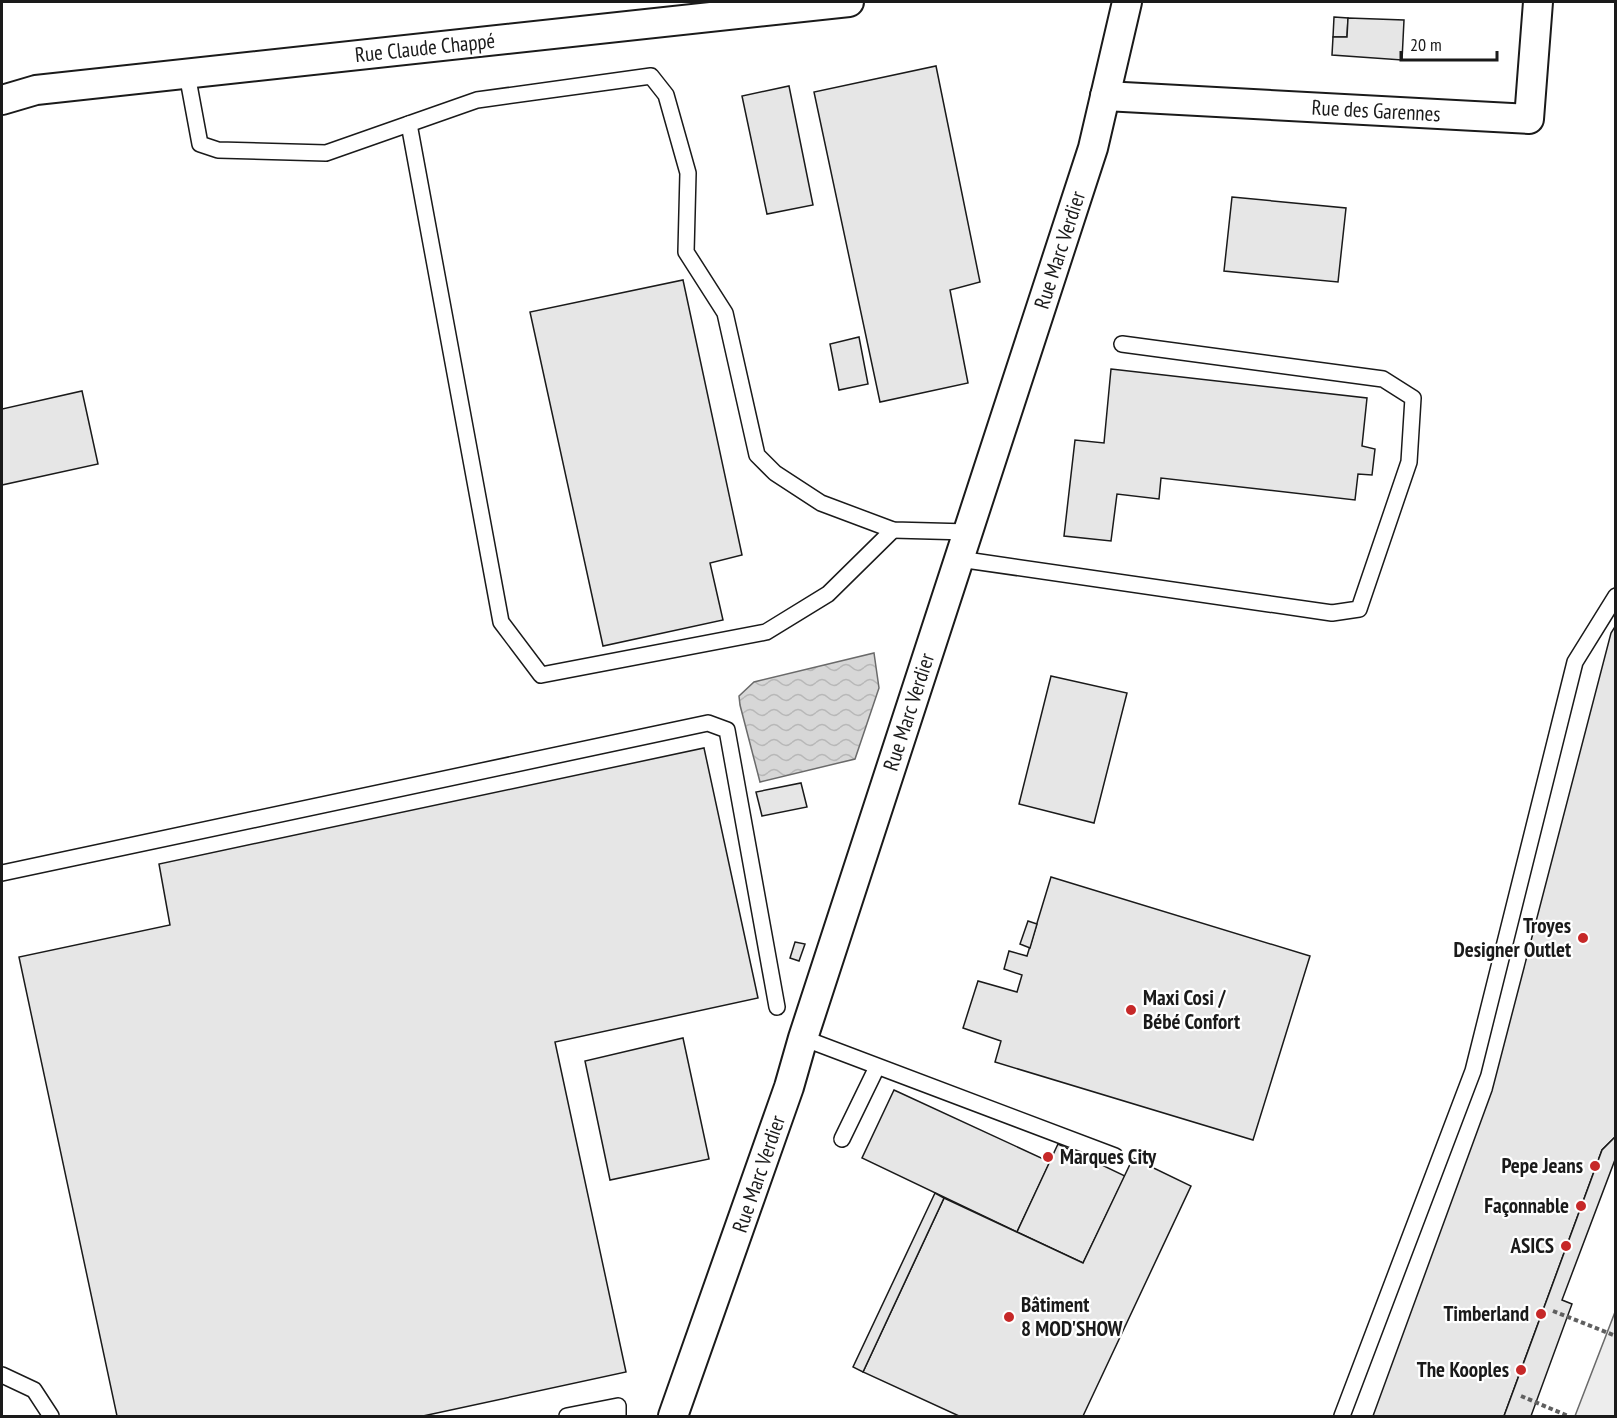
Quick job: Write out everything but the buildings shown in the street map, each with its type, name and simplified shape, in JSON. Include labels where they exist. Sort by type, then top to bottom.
[{"type":"street","name":"Rue Claude Chappé","points":[[2,100],[36,90],[849,2]]},
{"type":"street","name":"Rue Marc Verdier","points":[[673,1416],[789,1087],[1093,148],[1127,2]]},
{"type":"street","name":"Rue des Garennes","points":[[1105,96],[1529,119],[1538,2]]},
{"type":"lane","points":[[187,74],[200,144],[218,150],[326,153],[477,100],[651,76],[666,95],[688,172],[686,252],[725,312],[757,455],[775,473],[821,503],[893,530],[968,532]]},
{"type":"lane","points":[[409,124],[501,622],[541,675],[766,632],[828,594],[893,530]]},
{"type":"lane","points":[[959,560],[1332,614],[1359,609],[1409,462],[1413,398],[1383,379],[1122,344]]},
{"type":"lane","points":[[1342,1416],[1473,1071],[1575,662],[1616,596]]},
{"type":"lane","points":[[2,873],[708,723],[727,730],[777,1007]]},
{"type":"lane","points":[[803,1038],[1115,1156]]},
{"type":"lane","points":[[843,1139],[877,1067]]},
{"type":"lane","points":[[2,1375],[34,1390],[51,1416]]},
{"type":"lane","points":[[567,1416],[618,1406],[618,1416]]},
{"type":"path","points":[[1552,1311],[1616,1336]]},
{"type":"path","points":[[1521,1396],[1568,1416]]},
{"type":"shaded area","points":[[1615,1312],[1615,1416],[1575,1416]]},
{"type":"water","points":[[874,653],[879,688],[855,759],[760,782],[739,696],[754,682]]},
{"type":"place","name":"Troyes Designer Outlet","points":[[1583,938]]},
{"type":"place","name":"Maxi Cosi / Bébé Confort","points":[[1131,1010]]},
{"type":"place","name":"Marques City","points":[[1048,1157]]},
{"type":"place","name":"Pepe Jeans","points":[[1595,1166]]},
{"type":"place","name":"Façonnable","points":[[1581,1206]]},
{"type":"place","name":"ASICS","points":[[1566,1246]]},
{"type":"place","name":"Timberland","points":[[1541,1314]]},
{"type":"place","name":"Bâtiment 8 MOD'SHOW","points":[[1009,1317]]},
{"type":"place","name":"The Kooples","points":[[1521,1370]]}]
